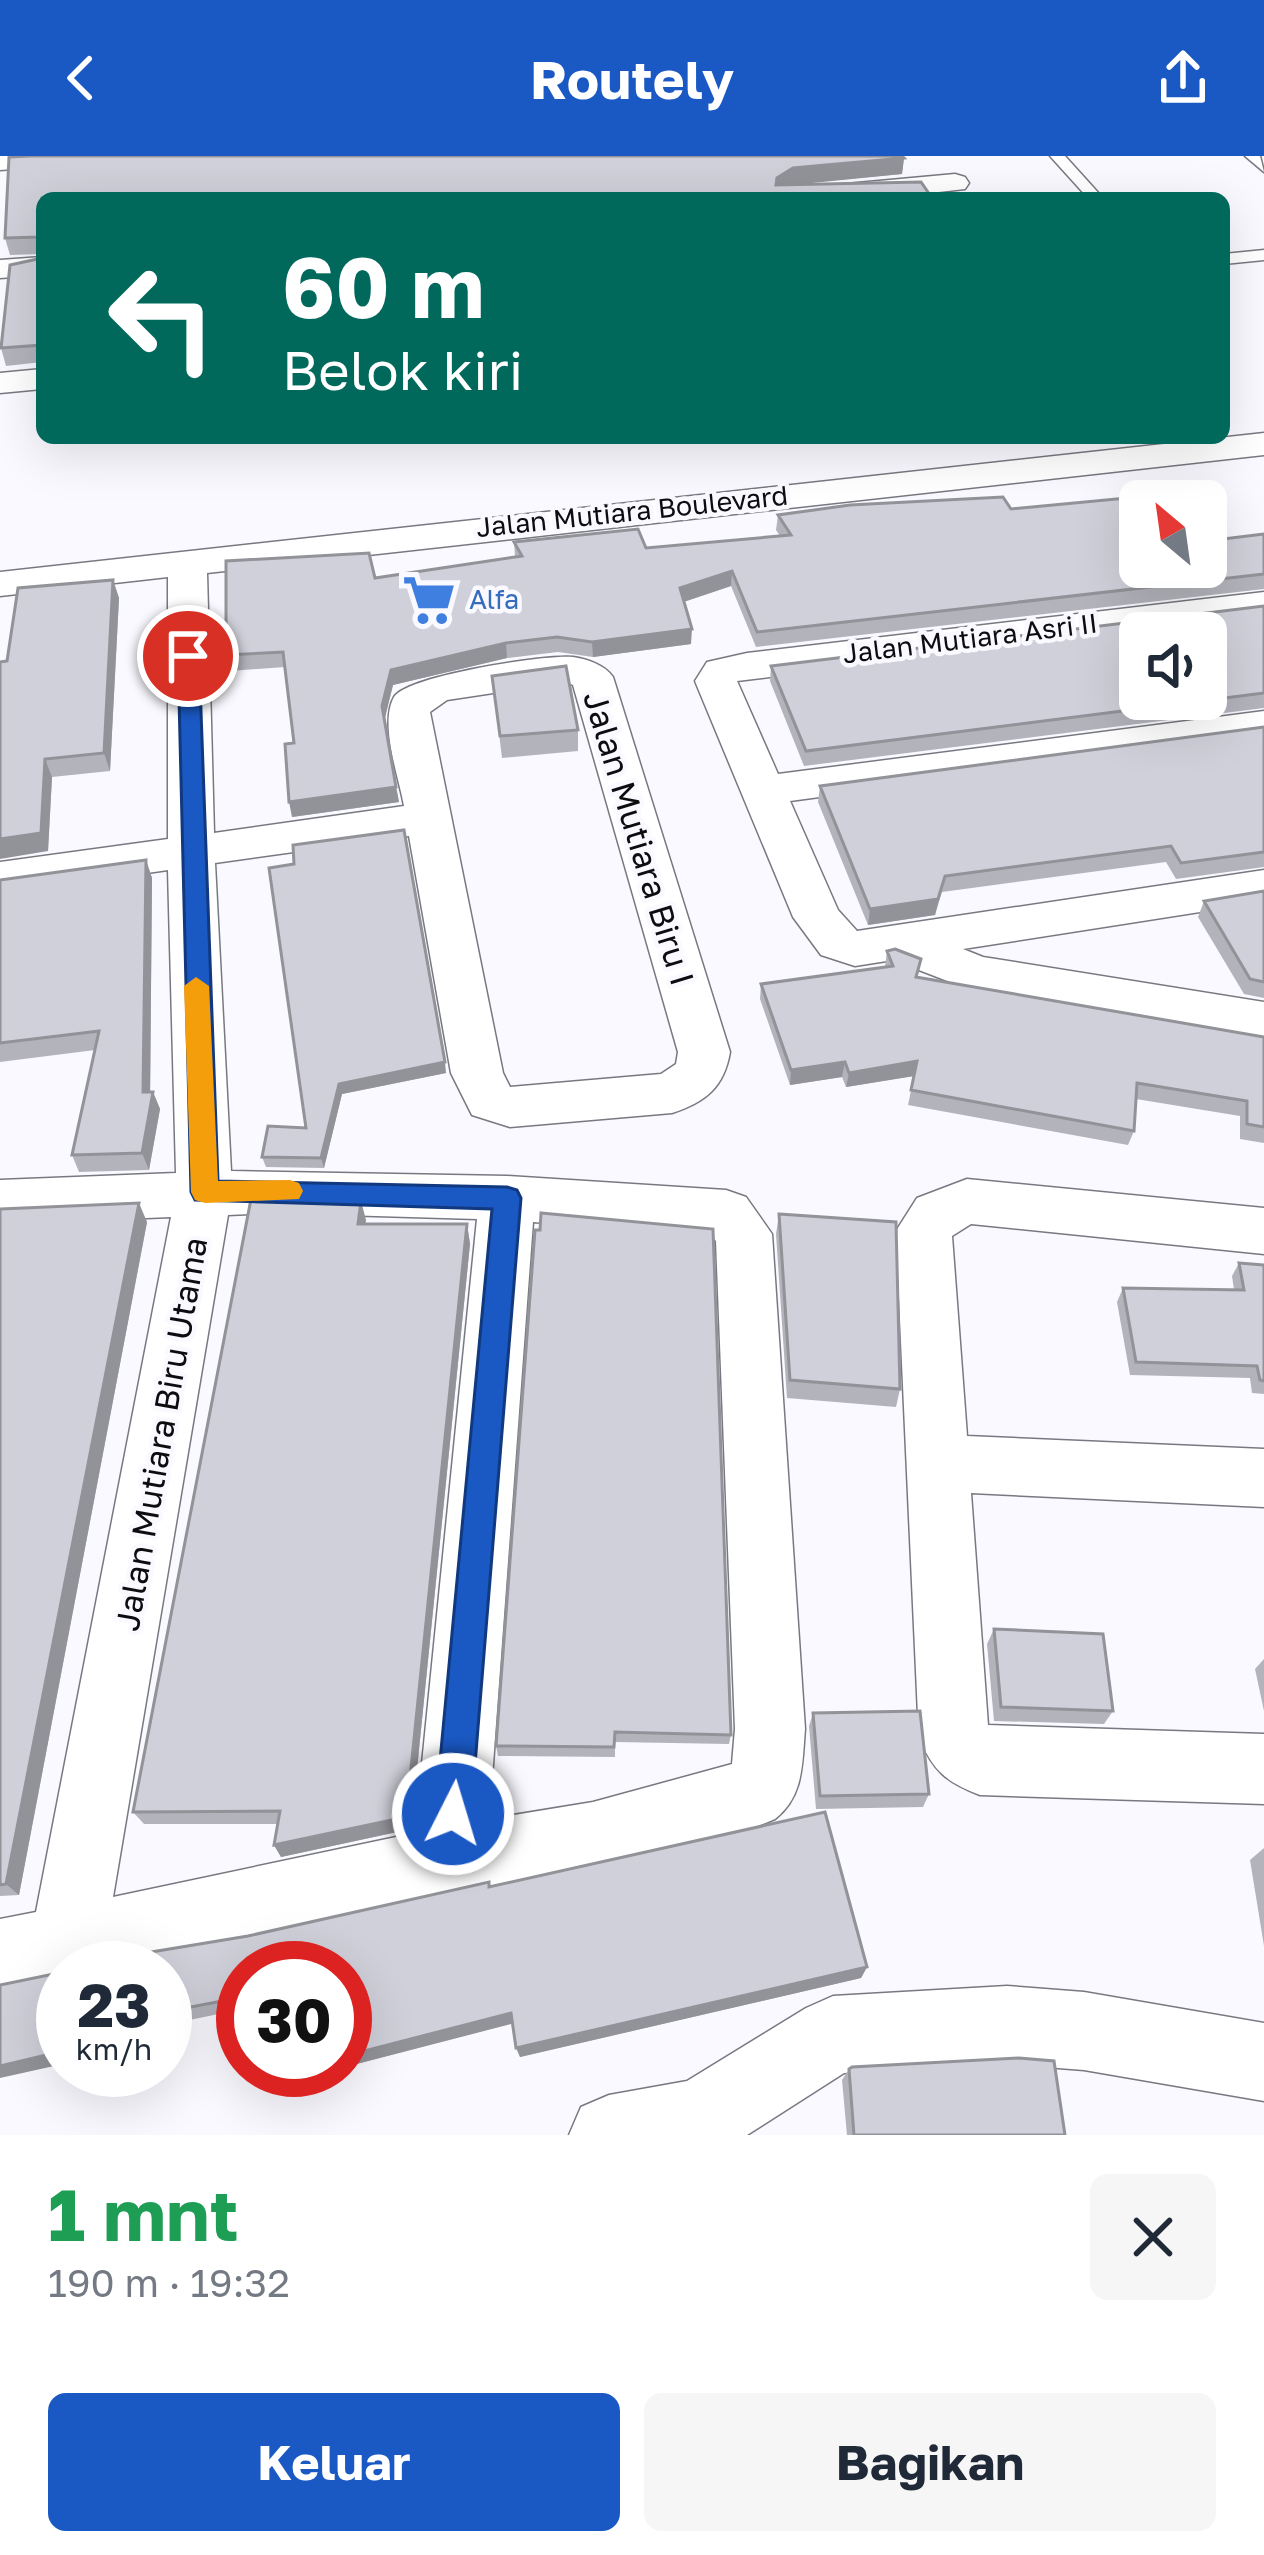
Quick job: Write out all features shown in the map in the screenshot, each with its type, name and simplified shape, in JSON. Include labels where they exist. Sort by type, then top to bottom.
[{"type":"street","points":[[0,162],[82,156]]},
{"type":"street","points":[[934,156],[960,191]]},
{"type":"street","points":[[0,269],[36,266]]},
{"type":"street","points":[[0,383],[36,380]]},
{"type":"street","name":"Jalan Mutiara Boulevard","points":[[0,584],[1264,444]]},
{"type":"street","name":"Jalan Mutiara Biru Utama","points":[[34,1950],[205,1192],[191,852],[187,562]]},
{"type":"street","name":"Jalan Mutiara Asri II","points":[[763,790],[716,681],[722,671],[1264,604]]},
{"type":"street","name":"Jalan Mutiara Biru I","points":[[569,669],[592,677],[704,1052],[700,1074],[685,1088],[649,1097],[510,1107],[491,1101],[477,1073],[428,818],[409,712],[413,699],[424,693],[569,669]]},
{"type":"street","points":[[1264,724],[763,790],[817,917],[829,935],[855,949],[1264,886]]},
{"type":"street","points":[[0,878],[428,818]]},
{"type":"street","points":[[896,942],[976,974],[1264,1021]]},
{"type":"street","points":[[0,1202],[205,1192],[507,1198],[726,1213],[744,1234],[770,1768],[765,1782],[750,1794],[593,1838],[449,1862],[34,1950]]},
{"type":"street","points":[[449,1862],[507,1198]]},
{"type":"street","points":[[1264,1231],[967,1201],[938,1214],[924,1231],[954,1737],[967,1755],[980,1760],[1264,1769]]},
{"type":"street","points":[[938,1463],[1264,1478]]},
{"type":"street","points":[[656,2131],[700,2120],[832,2035],[903,2027],[1026,2026],[1084,2031],[1264,2062]]},
{"type":"lane","points":[[1057,156],[1090,192]]},
{"type":"lane","points":[[1252,156],[1264,168]]},
{"type":"lane","points":[[1230,258],[1264,255]]},
{"type":"building","points":[[902,156],[793,168],[777,178],[776,185],[921,182],[928,192],[36,192],[36,237],[5,238],[9,157]]},
{"type":"building","points":[[36,259],[36,345],[1,348],[10,265]]},
{"type":"building","points":[[1003,497],[1011,509],[1119,499],[1119,588],[1142,588],[757,632],[732,571],[680,588],[692,629],[592,642],[557,637],[506,643],[391,670],[382,706],[396,787],[289,802],[285,744],[294,743],[283,652],[226,655],[226,561],[369,553],[375,578],[522,556],[514,542],[638,529],[646,548],[791,535],[778,515],[850,505]]},
{"type":"building","points":[[1264,534],[1264,574],[1227,578],[1227,538]]},
{"type":"building","points":[[113,580],[104,753],[45,759],[41,833],[0,839],[0,662],[7,661],[18,588]]},
{"type":"building","points":[[1264,606],[1264,693],[1227,698],[1227,612],[1215,612]]},
{"type":"building","points":[[1119,624],[1119,711],[806,751],[771,666]]},
{"type":"building","points":[[566,666],[578,730],[500,736],[492,676]]},
{"type":"building","points":[[1264,727],[1264,852],[1181,863],[1171,846],[945,876],[938,899],[870,909],[820,786]]},
{"type":"building","points":[[404,830],[445,1062],[339,1084],[321,1158],[262,1157],[268,1126],[306,1128],[269,868],[294,864],[293,845]]},
{"type":"building","points":[[146,860],[143,1092],[153,1092],[142,1153],[72,1155],[99,1031],[0,1043],[0,880]]},
{"type":"building","points":[[1264,891],[1264,982],[1250,979],[1204,901]]},
{"type":"building","points":[[895,949],[921,959],[916,977],[1264,1037],[1264,1127],[1247,1124],[1247,1101],[1137,1083],[1134,1131],[911,1090],[917,1061],[849,1073],[845,1062],[791,1070],[761,984],[893,966],[887,951]]},
{"type":"building","points":[[251,1199],[361,1201],[358,1224],[467,1224],[406,1817],[274,1845],[280,1811],[133,1812]]},
{"type":"building","points":[[139,1203],[6,1884],[0,1885],[0,1209]]},
{"type":"building","points":[[541,1213],[713,1229],[731,1735],[615,1732],[614,1747],[496,1746],[535,1230],[540,1230]]},
{"type":"building","points":[[779,1214],[896,1222],[900,1389],[790,1380]]},
{"type":"building","points":[[1239,1263],[1264,1265],[1264,1381],[1257,1366],[1136,1362],[1123,1288],[1244,1290]]},
{"type":"building","points":[[994,1629],[1103,1634],[1113,1711],[1001,1707]]},
{"type":"building","points":[[920,1711],[929,1794],[820,1796],[813,1713]]},
{"type":"building","points":[[825,1812],[867,1967],[516,2048],[511,2013],[372,2049],[372,1941],[218,1941],[489,1882],[489,1887]]},
{"type":"building","points":[[216,1941],[216,2002],[192,2007],[192,1945]]},
{"type":"building","points":[[36,1978],[36,2057],[0,2066],[0,1985]]},
{"type":"building","points":[[1019,2058],[1054,2061],[1065,2135],[854,2135],[852,2067]]},
{"type":"slow traffic","points":[[196,986],[205,1192],[290,1191]]},
{"type":"place","name":"Alfa","points":[[429,600]]},
{"type":"route","points":[[188,656],[205,1192],[507,1198],[453,1814]]}]
